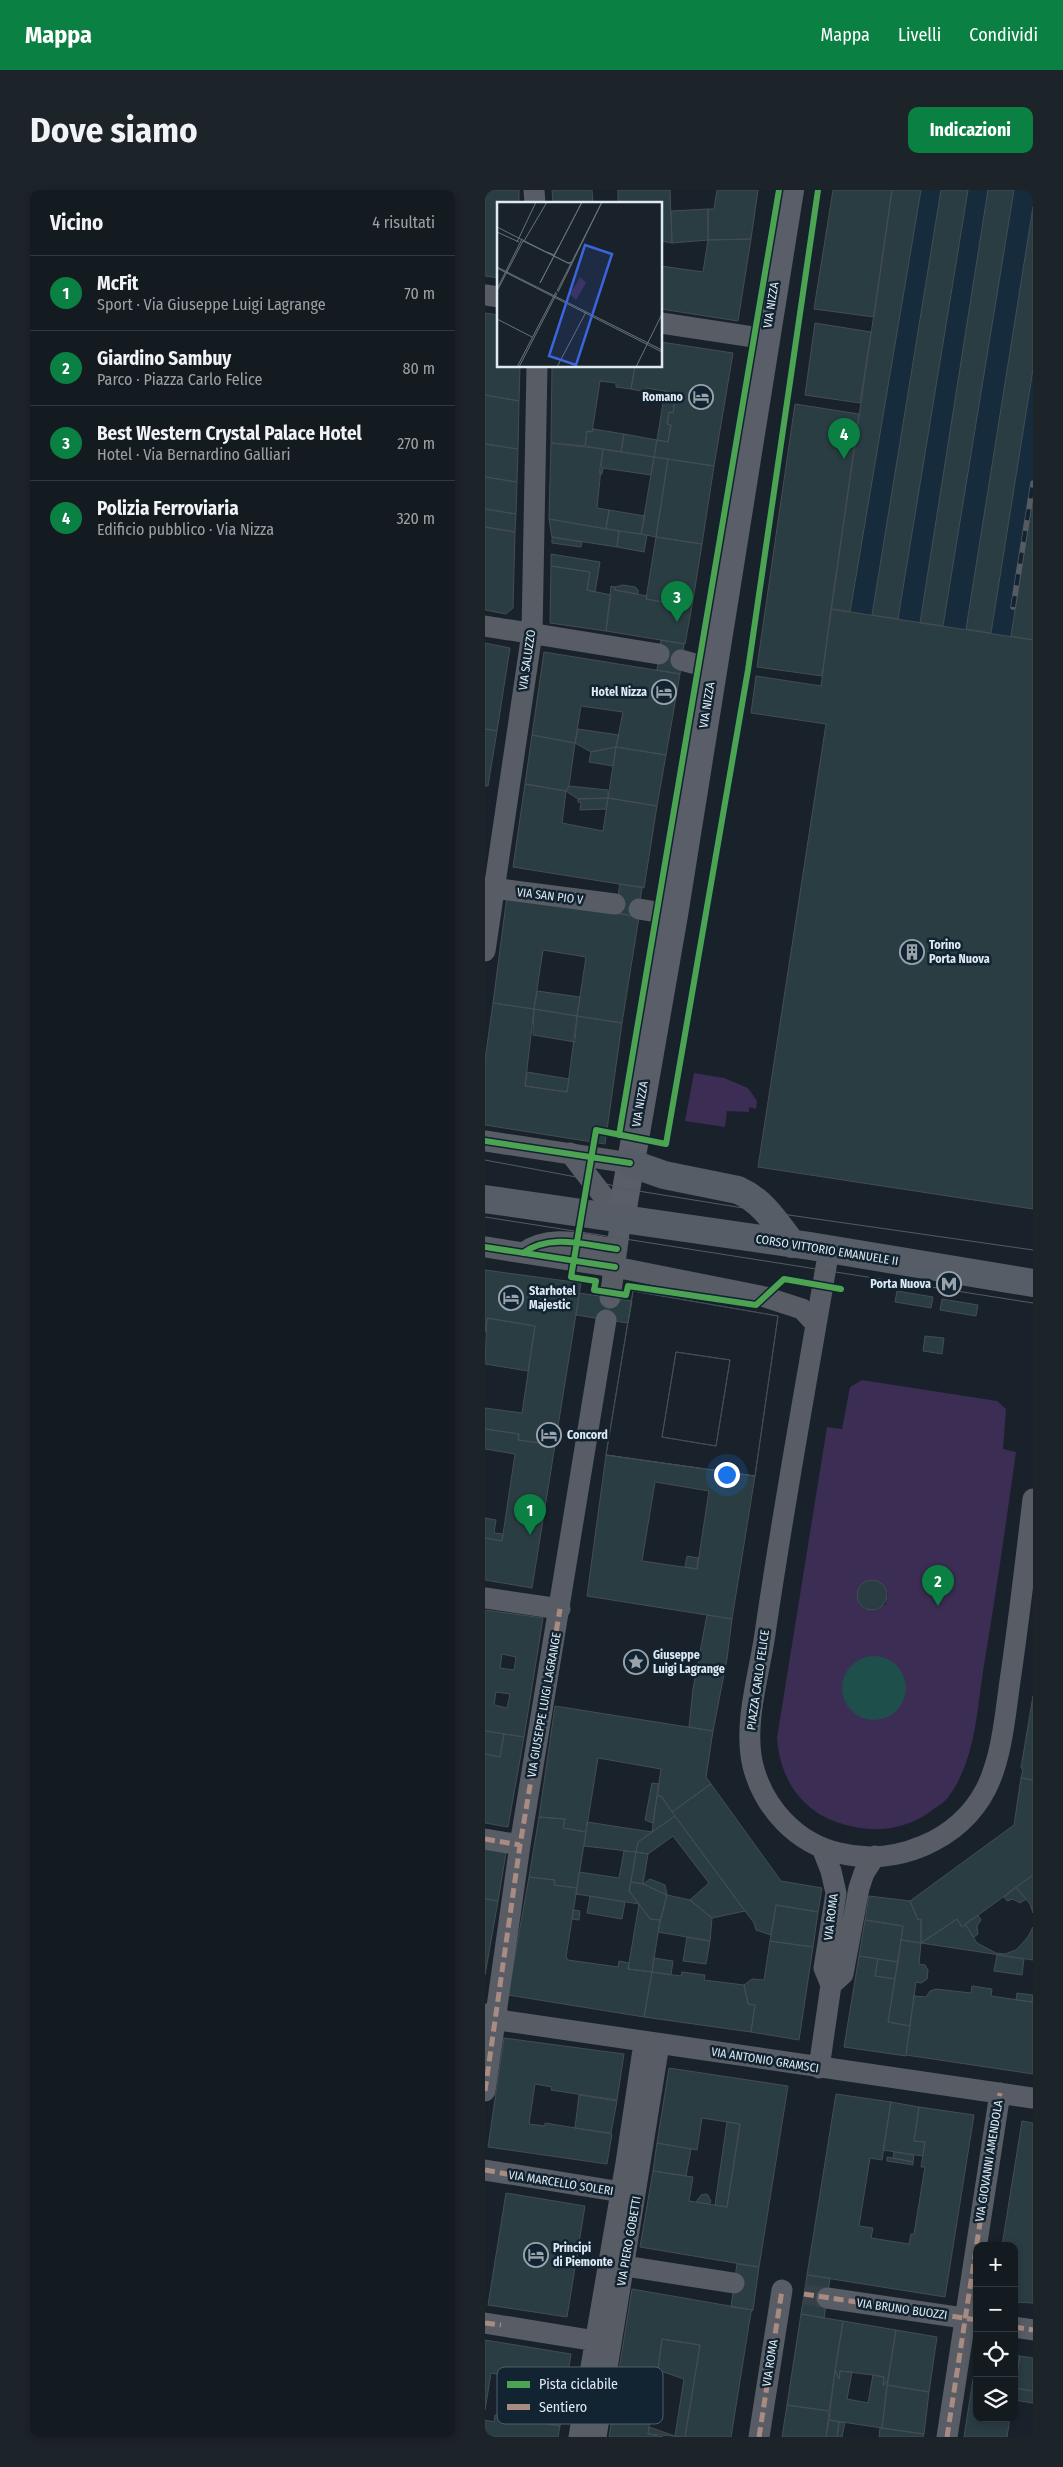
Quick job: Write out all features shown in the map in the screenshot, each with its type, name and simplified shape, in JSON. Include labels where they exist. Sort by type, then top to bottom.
[{"type":"main road","points":[[630,1163],[664,1175],[738,1190],[747,1194],[768,1212],[792,1244]]},
{"type":"main road","name":"CORSO VITTORIO EMANUELE II","points":[[485,1199],[839,1251],[1033,1283]]},
{"type":"street","name":"VIA NIZZA","points":[[621,1219],[673,915],[790,190]]},
{"type":"street","points":[[663,323],[766,339]]},
{"type":"street","name":"VIA SALUZZO","points":[[485,951],[489,887],[532,634],[537,368]]},
{"type":"street","points":[[485,626],[659,654]]},
{"type":"street","points":[[681,660],[713,669]]},
{"type":"street","name":"VIA SAN PIO V","points":[[489,887],[615,904]]},
{"type":"street","points":[[639,909],[673,915]]},
{"type":"street","points":[[485,1141],[630,1163]]},
{"type":"street","points":[[570,1154],[621,1219],[610,1298]]},
{"type":"street","points":[[485,1247],[523,1253],[539,1244],[552,1241],[765,1297],[802,1310],[816,1324]]},
{"type":"street","name":"PIAZZA CARLO FELICE","points":[[839,1251],[831,1254],[827,1261],[772,1583],[750,1737],[753,1766],[768,1802],[794,1831],[822,1848],[853,1856],[875,1856],[907,1852],[936,1840],[971,1811],[987,1788],[997,1755],[1007,1700],[1033,1499]]},
{"type":"street","name":"VIA GIUSEPPE LUIGI LAGRANGE","points":[[485,2091],[491,2016],[560,1609],[606,1320]]},
{"type":"street","points":[[485,1598],[560,1609]]},
{"type":"street","points":[[485,1840],[520,1845]]},
{"type":"street","name":"VIA ROMA","points":[[819,2068],[831,1985],[824,1968],[836,1893],[831,1871],[822,1848]]},
{"type":"street","name":"VIA ROMA","points":[[831,1985],[843,1974],[859,1888],[867,1868],[875,1856]]},
{"type":"street","name":"VIA ANTONIO GRAMSCI","points":[[491,2016],[506,2021],[652,2044],[1033,2098]]},
{"type":"street","name":"VIA PIERO GOBETTI","points":[[601,2367],[603,2342],[625,2266],[629,2194],[652,2044]]},
{"type":"street","name":"VIA GIOVANNI AMENDOLA","points":[[947,2437],[970,2319],[1000,2094]]},
{"type":"street","name":"VIA MARCELLO SOLERI","points":[[485,2170],[629,2194]]},
{"type":"street","points":[[597,2367],[603,2342],[629,2194]]},
{"type":"street","points":[[625,2266],[734,2283]]},
{"type":"street","name":"VIA ROMA","points":[[759,2437],[782,2290]]},
{"type":"street","name":"VIA BRUNO BUOZZI","points":[[827,2298],[970,2319]]},
{"type":"street","points":[[493,2324],[603,2342]]},
{"type":"street","points":[[1018,2328],[1033,2330]]},
{"type":"street","points":[[579,2437],[582,2424]]},
{"type":"street","name":"VIA PIERO GOBETTI","points":[[596,2437],[597,2424]]},
{"type":"shaded area","points":[[895,190],[1033,190],[1033,640],[831,609],[860,403]]},
{"type":"shaded area","points":[[694,1073],[724,1078],[748,1088],[757,1101],[756,1109],[749,1107],[749,1112],[727,1111],[725,1127],[685,1121]]},
{"type":"shaded area","points":[[862,1380],[997,1401],[1006,1409],[1003,1449],[1016,1452],[977,1716],[965,1766],[958,1782],[943,1803],[912,1822],[900,1826],[875,1829],[849,1826],[836,1822],[823,1816],[801,1799],[787,1778],[782,1765],[777,1738],[827,1427],[842,1429],[850,1387]],"holes":[[[868,1580],[879,1582],[888,1593],[886,1604],[876,1610],[864,1608],[857,1599],[859,1587]]]},
{"type":"shaded area","points":[[868,1656],[880,1656],[897,1665],[904,1676],[906,1688],[904,1700],[897,1711],[880,1720],[868,1720],[856,1715],[847,1706],[842,1694],[842,1682],[847,1670],[856,1661]]},
{"type":"building","points":[[485,190],[519,190],[519,202],[497,202],[497,278],[485,276]]},
{"type":"building","points":[[552,190],[592,190],[593,202],[553,202]]},
{"type":"building","points":[[618,190],[670,190],[672,243],[663,241],[663,202],[618,202]]},
{"type":"building","points":[[717,190],[758,190],[751,239],[708,240],[708,209],[714,209]]},
{"type":"building","points":[[833,190],[892,190],[874,317],[814,309]]},
{"type":"building","points":[[892,190],[921,190],[850,612],[831,609]]},
{"type":"building","points":[[941,190],[968,190],[898,619],[872,615]]},
{"type":"building","points":[[988,190],[1014,190],[943,626],[920,623]]},
{"type":"building","points":[[1033,207],[1033,369],[991,633],[966,629]]},
{"type":"building","points":[[708,209],[708,240],[672,243],[671,211]]},
{"type":"building","points":[[751,239],[738,321],[663,309],[663,266],[703,272],[708,240]]},
{"type":"building","points":[[485,313],[497,315],[497,368],[520,368],[519,401],[485,395]]},
{"type":"building","points":[[815,323],[871,332],[860,403],[805,395]]},
{"type":"building","points":[[663,342],[733,353],[714,466],[654,457],[657,440],[668,442],[671,425],[667,424],[669,412],[673,413],[676,393],[646,388],[646,392],[631,389],[635,368],[663,368]]},
{"type":"building","points":[[552,368],[635,368],[631,389],[616,387],[616,383],[600,381],[592,432],[587,431],[585,446],[551,443]]},
{"type":"building","points":[[665,391],[676,393],[673,413],[669,412],[667,424],[671,425],[668,442],[657,440]]},
{"type":"building","points":[[485,395],[519,401],[518,449],[485,444]]},
{"type":"building","points":[[795,404],[859,414],[822,676],[757,667]]},
{"type":"building","points":[[593,429],[624,434],[621,452],[585,446],[587,431],[592,432]]},
{"type":"building","points":[[624,434],[657,440],[654,457],[621,452]]},
{"type":"building","points":[[551,443],[603,449],[597,508],[609,510],[606,529],[549,519]]},
{"type":"building","points":[[485,444],[518,449],[517,482],[485,477]]},
{"type":"building","points":[[603,449],[654,457],[651,475],[603,468],[602,474],[599,474]]},
{"type":"building","points":[[654,457],[668,459],[656,537],[641,534]]},
{"type":"building","points":[[668,459],[714,466],[702,544],[656,537]]},
{"type":"building","points":[[485,477],[517,482],[516,514],[485,509]]},
{"type":"building","points":[[1033,497],[1033,640],[1011,636]]},
{"type":"building","points":[[485,509],[516,514],[515,532],[485,527]]},
{"type":"building","points":[[609,510],[645,516],[641,534],[606,529]]},
{"type":"building","points":[[549,519],[619,531],[617,547],[552,537]]},
{"type":"building","points":[[485,527],[515,532],[513,608],[506,614],[485,610]]},
{"type":"building","points":[[619,531],[647,535],[644,552],[617,547]]},
{"type":"building","points":[[552,537],[582,542],[581,547],[552,543]]},
{"type":"building","points":[[656,537],[702,544],[693,600],[663,595],[662,602],[646,599]]},
{"type":"building","points":[[551,554],[600,562],[595,592],[587,590],[590,572],[551,566]]},
{"type":"building","points":[[551,566],[590,572],[587,590],[611,595],[606,631],[550,623]]},
{"type":"building","points":[[623,585],[635,587],[638,590],[638,594],[615,590],[615,587]]},
{"type":"building","points":[[611,586],[615,587],[615,590],[647,596],[646,599],[662,602],[663,595],[693,600],[685,644],[606,631]]},
{"type":"building","name":"Torino Porta Nuova","points":[[831,609],[1033,640],[1033,1209],[758,1167],[826,724],[751,713],[756,676],[821,686]]},
{"type":"building","points":[[661,640],[684,644],[680,674],[657,670]]},
{"type":"building","points":[[485,643],[510,648],[497,731],[485,729]]},
{"type":"building","points":[[544,652],[680,674],[666,755],[616,747],[623,712],[581,706],[575,743],[532,735]]},
{"type":"building","points":[[485,729],[497,731],[488,786],[485,786]]},
{"type":"building","points":[[578,729],[619,735],[616,747],[591,752],[575,743]]},
{"type":"building","points":[[532,735],[575,743],[569,786],[566,791],[525,784]]},
{"type":"building","points":[[616,747],[613,766],[589,762],[591,752]]},
{"type":"building","points":[[616,747],[666,755],[657,806],[608,798]]},
{"type":"building","points":[[525,784],[566,791],[562,823],[603,831],[608,798],[657,806],[644,888],[513,867]]},
{"type":"building","points":[[569,786],[608,790],[608,798],[578,799],[566,791]]},
{"type":"building","points":[[608,798],[606,809],[580,810],[581,803],[578,802],[578,799]]},
{"type":"building","points":[[620,884],[642,887],[639,909],[631,916],[615,912]]},
{"type":"building","points":[[507,896],[639,917],[622,1023],[577,1016],[586,957],[543,950],[534,1009],[493,1003]]},
{"type":"building","points":[[537,991],[580,997],[577,1016],[534,1009]]},
{"type":"building","points":[[493,1003],[534,1009],[525,1086],[567,1092],[577,1016],[622,1023],[605,1144],[485,1125],[485,1060]]},
{"type":"building","points":[[534,1009],[577,1016],[575,1042],[533,1035]]},
{"type":"building","points":[[527,1072],[569,1079],[567,1092],[525,1086]]},
{"type":"building","points":[[485,1270],[581,1283],[555,1445],[518,1440],[519,1434],[485,1429],[485,1408],[522,1413],[535,1326],[487,1318],[485,1332]]},
{"type":"building","points":[[633,1291],[778,1316],[755,1476],[606,1455]],"holes":[[[676,1352],[730,1360],[716,1446],[662,1437]]]},
{"type":"building","points":[[633,1291],[778,1316],[755,1476],[606,1455]],"holes":[[[676,1352],[730,1360],[716,1446],[662,1437]]]},
{"type":"building","points":[[897,1291],[933,1297],[931,1308],[895,1302]]},
{"type":"building","points":[[579,1293],[632,1301],[628,1323],[576,1315]]},
{"type":"building","points":[[942,1299],[978,1305],[976,1316],[940,1310]]},
{"type":"building","points":[[487,1318],[535,1326],[528,1371],[485,1364]]},
{"type":"building","points":[[925,1336],[944,1338],[942,1354],[923,1351]]},
{"type":"building","points":[[485,1429],[519,1434],[518,1440],[555,1445],[532,1588],[485,1580],[485,1538],[502,1541],[515,1454],[485,1449]]},
{"type":"building","points":[[606,1455],[755,1476],[732,1619],[587,1596]],"holes":[[[655,1482],[709,1491],[697,1569],[642,1561]]]},
{"type":"building","points":[[485,1518],[496,1520],[494,1533],[503,1534],[502,1541],[485,1538]]},
{"type":"building","points":[[687,1556],[698,1558],[697,1569],[685,1567]]},
{"type":"building","points":[[872,1580],[883,1584],[887,1595],[883,1606],[872,1610],[861,1606],[857,1595],[861,1584]]},
{"type":"building","points":[[485,1610],[543,1618],[524,1737],[485,1731]],"holes":[[[502,1654],[516,1657],[514,1670],[500,1668]],[[496,1692],[510,1694],[507,1708],[494,1705]]]},
{"type":"building","points":[[707,1615],[732,1619],[727,1659],[713,1731],[689,1727],[693,1689]]},
{"type":"building","points":[[1033,1696],[1033,1780],[1021,1778],[1023,1769],[1021,1768]]},
{"type":"building","points":[[555,1706],[713,1731],[706,1777],[711,1784],[672,1812],[661,1796],[657,1796],[661,1769],[598,1758],[586,1832],[563,1828],[565,1819],[539,1817]]},
{"type":"building","points":[[485,1731],[504,1734],[500,1757],[485,1754]]},
{"type":"building","points":[[504,1734],[524,1737],[508,1827],[485,1823],[485,1754],[500,1757]]},
{"type":"building","points":[[1021,1778],[1033,1780],[1033,1875],[962,1927],[957,1919],[921,1943],[921,1919],[918,1920],[910,1901],[1014,1825]]},
{"type":"building","points":[[652,1783],[659,1784],[653,1823],[645,1820]]},
{"type":"building","points":[[711,1784],[781,1881],[822,1888],[818,1912],[776,1905],[771,1935],[756,1930],[754,1923],[672,1812]]},
{"type":"building","points":[[657,1796],[661,1796],[675,1816],[652,1832]]},
{"type":"building","points":[[675,1816],[745,1911],[712,1918],[690,1900],[709,1883],[673,1836],[648,1854],[636,1852],[638,1842]]},
{"type":"building","points":[[539,1817],[565,1819],[563,1828],[586,1832],[577,1888],[554,1885],[555,1880],[529,1877]]},
{"type":"building","points":[[587,1822],[652,1832],[638,1842],[636,1852],[584,1846]]},
{"type":"building","points":[[485,1849],[506,1853],[498,1901],[485,1899]]},
{"type":"building","points":[[624,1851],[636,1852],[629,1891],[639,1904],[576,1894],[579,1872],[619,1878]]},
{"type":"building","points":[[636,1852],[648,1854],[643,1884],[631,1882]]},
{"type":"building","points":[[1033,1875],[1033,1913],[1030,1904],[1016,1887]]},
{"type":"building","points":[[529,1877],[555,1880],[554,1885],[577,1888],[566,1957],[568,1960],[618,1967],[619,1961],[629,1963],[628,1969],[652,1972],[644,2017],[508,1995]]},
{"type":"building","points":[[650,1879],[665,1885],[667,1895],[643,1884]]},
{"type":"building","points":[[631,1882],[643,1884],[667,1895],[660,1920],[650,1919],[629,1891]]},
{"type":"building","points":[[1016,1887],[1026,1899],[1020,1903],[1013,1899],[1007,1901],[1004,1897]]},
{"type":"building","points":[[667,1895],[690,1900],[712,1918],[710,1941],[658,1932]]},
{"type":"building","points":[[590,1896],[625,1902],[622,1919],[587,1913]]},
{"type":"building","points":[[869,1896],[910,1901],[918,1920],[921,1919],[921,1943],[901,1940],[903,1926],[865,1920]]},
{"type":"building","points":[[485,1899],[498,1901],[485,1975]]},
{"type":"building","points":[[639,1904],[650,1919],[660,1920],[652,1972],[628,1969]]},
{"type":"building","points":[[776,1905],[818,1912],[813,1947],[770,1941]]},
{"type":"building","points":[[573,1910],[580,1911],[579,1920],[572,1919]]},
{"type":"building","points":[[978,1915],[981,1920],[977,1926],[978,1934],[974,1937],[965,1924]]},
{"type":"building","points":[[957,1919],[962,1927],[965,1924],[977,1943],[996,1953],[1005,1954],[1016,1950],[1028,1937],[1033,1927],[1033,1960],[921,1943]]},
{"type":"building","points":[[865,1920],[903,1926],[898,1962],[859,1956]]},
{"type":"building","points":[[687,1937],[710,1941],[706,1964],[683,1961]]},
{"type":"building","points":[[901,1940],[921,1943],[919,1964],[925,1965],[928,1970],[927,1979],[921,1983],[916,1982],[910,2026],[888,2022]]},
{"type":"building","points":[[770,1941],[813,1947],[799,2040],[751,2032],[755,2005],[748,2004],[744,1985],[752,1979],[764,1980]]},
{"type":"building","points":[[997,1955],[1024,1959],[1022,1975],[994,1971]]},
{"type":"building","points":[[859,1956],[878,1959],[875,1976],[895,1979],[888,2022],[910,2026],[906,2056],[844,2047]]},
{"type":"building","points":[[654,1958],[673,1961],[671,1975],[652,1972]]},
{"type":"building","points":[[878,1959],[898,1962],[895,1979],[875,1976]]},
{"type":"building","points":[[652,1972],[681,1976],[682,1972],[705,1975],[704,1980],[744,1985],[748,2004],[755,2005],[751,2032],[644,2017]]},
{"type":"building","points":[[972,1986],[992,1989],[991,1996],[1032,2002],[1033,1998],[1033,2074],[906,2055],[914,1996],[926,1997],[930,1991],[936,1989],[971,1993]]},
{"type":"building","points":[[1017,1993],[1033,1995],[1032,2002],[1016,2000]]},
{"type":"building","points":[[504,2038],[624,2054],[617,2100],[551,2090],[552,2087],[535,2084],[529,2124],[545,2126],[545,2123],[612,2134],[607,2164],[488,2147]]},
{"type":"building","points":[[669,2068],[788,2086],[759,2267],[640,2247],[653,2171],[693,2177],[689,2201],[727,2207],[740,2124],[702,2118],[697,2150],[657,2143]]},
{"type":"building","points":[[836,2094],[891,2102],[882,2160],[870,2158],[859,2226],[873,2228],[871,2238],[909,2244],[911,2234],[914,2234],[925,2167],[921,2167],[925,2142],[914,2141],[919,2107],[974,2115],[945,2297],[807,2275]]},
{"type":"building","points":[[579,2095],[617,2101],[611,2133],[575,2128]]},
{"type":"building","points":[[891,2102],[919,2107],[914,2141],[925,2142],[923,2156],[883,2150]]},
{"type":"building","points":[[1022,2121],[1033,2123],[1033,2303],[1018,2302],[1018,2242],[1003,2242]]},
{"type":"building","points":[[727,2122],[740,2124],[727,2207],[715,2205]]},
{"type":"building","points":[[657,2143],[691,2149],[686,2176],[653,2171]]},
{"type":"building","points":[[894,2152],[914,2155],[913,2162],[893,2158]]},
{"type":"building","points":[[887,2157],[913,2162],[913,2165],[887,2161]]},
{"type":"building","name":"Principi di Piemonte","points":[[506,2193],[585,2206],[567,2317],[488,2305]]},
{"type":"building","points":[[701,2195],[708,2195],[711,2202],[708,2204],[696,2202]]},
{"type":"building","points":[[737,2264],[759,2267],[753,2310],[731,2307]]},
{"type":"building","points":[[807,2275],[830,2278],[824,2318],[801,2314]]},
{"type":"building","points":[[632,2289],[753,2310],[751,2312],[731,2437],[685,2437],[700,2345],[662,2339],[658,2367],[619,2367]]},
{"type":"building","points":[[801,2314],[843,2321],[829,2411],[787,2405]]},
{"type":"building","points":[[843,2321],[896,2330],[888,2380],[883,2386],[884,2377],[873,2375],[840,2371],[839,2379],[835,2370]]},
{"type":"building","points":[[896,2330],[937,2337],[929,2392],[887,2385]]},
{"type":"building","points":[[662,2339],[700,2345],[685,2437],[648,2434],[649,2427],[675,2436],[684,2379],[663,2372],[663,2367],[658,2367]]},
{"type":"building","points":[[485,2340],[571,2354],[569,2367],[497,2367],[497,2374],[491,2373],[485,2410]]},
{"type":"building","points":[[1020,2356],[1033,2358],[1033,2391],[1018,2388]]},
{"type":"building","points":[[835,2370],[839,2379],[840,2371],[852,2372],[847,2399],[868,2403],[873,2375],[884,2377],[883,2386],[888,2380],[882,2428],[829,2420]]},
{"type":"building","points":[[973,2380],[973,2422],[1009,2422],[1007,2437],[964,2437]]},
{"type":"building","points":[[887,2385],[929,2392],[924,2434],[882,2428]]},
{"type":"building","points":[[1018,2388],[1033,2391],[1033,2403],[1018,2401]]},
{"type":"building","points":[[787,2405],[829,2411],[826,2437],[782,2437]]},
{"type":"building","points":[[495,2415],[497,2415],[497,2424],[548,2424],[560,2426],[558,2437],[485,2437],[485,2420],[494,2422]]},
{"type":"building","points":[[829,2420],[839,2422],[837,2437],[826,2437]]},
{"type":"building","points":[[839,2422],[845,2422],[842,2437],[837,2437]]},
{"type":"building","points":[[611,2424],[649,2424],[648,2434],[663,2437],[609,2437]]},
{"type":"building","points":[[880,2428],[924,2434],[923,2437],[879,2437]]},
{"type":"tunnel","points":[[804,2294],[827,2298]]},
{"type":"tram line","points":[[485,1160],[587,1179],[626,1189],[768,1212],[1033,1250]]},
{"type":"tram line","points":[[485,1217],[1033,1303]]},
{"type":"railway","points":[[1013,607],[1033,483]]},
{"type":"marked path","points":[[485,2091],[520,1845],[560,1609]]},
{"type":"marked path","points":[[485,1839],[520,1845]]},
{"type":"marked path","points":[[947,2437],[1000,2093]]},
{"type":"marked path","points":[[485,2170],[528,2178]]},
{"type":"marked path","points":[[759,2437],[782,2290]]},
{"type":"marked path","points":[[804,2294],[973,2319]]},
{"type":"marked path","points":[[485,2323],[501,2325]]},
{"type":"marked path","points":[[1018,2328],[1033,2330]]},
{"type":"cycle path","points":[[619,1135],[779,190]]},
{"type":"cycle path","points":[[818,190],[748,670],[666,1144],[596,1130],[571,1277],[596,1281],[594,1290],[626,1295],[628,1286],[756,1305],[784,1279],[841,1289]]},
{"type":"cycle path","points":[[485,1141],[630,1163]]},
{"type":"cycle path","points":[[523,1253],[545,1243],[557,1242],[581,1243],[617,1249]]},
{"type":"cycle path","points":[[485,1247],[615,1267]]},
{"type":"place","name":"Romano","points":[[701,397]]},
{"type":"place","name":"Polizia Ferroviaria","points":[[844,459]]},
{"type":"place","name":"Best Western Crystal Palace Hotel","points":[[677,622]]},
{"type":"place","name":"Hotel Nizza","points":[[664,692]]},
{"type":"place","name":"Torino Porta Nuova","points":[[912,952]]},
{"type":"place","name":"Porta Nuova","points":[[949,1284]]},
{"type":"place","name":"Starhotel Majestic","points":[[511,1298]]},
{"type":"place","name":"Concord","points":[[549,1435]]},
{"type":"place","name":"McFit","points":[[530,1535]]},
{"type":"place","name":"Giardino Sambuy","points":[[938,1606]]},
{"type":"place","name":"Giuseppe Luigi Lagrange","points":[[636,1662]]},
{"type":"place","name":"Principi di Piemonte","points":[[536,2255]]}]
